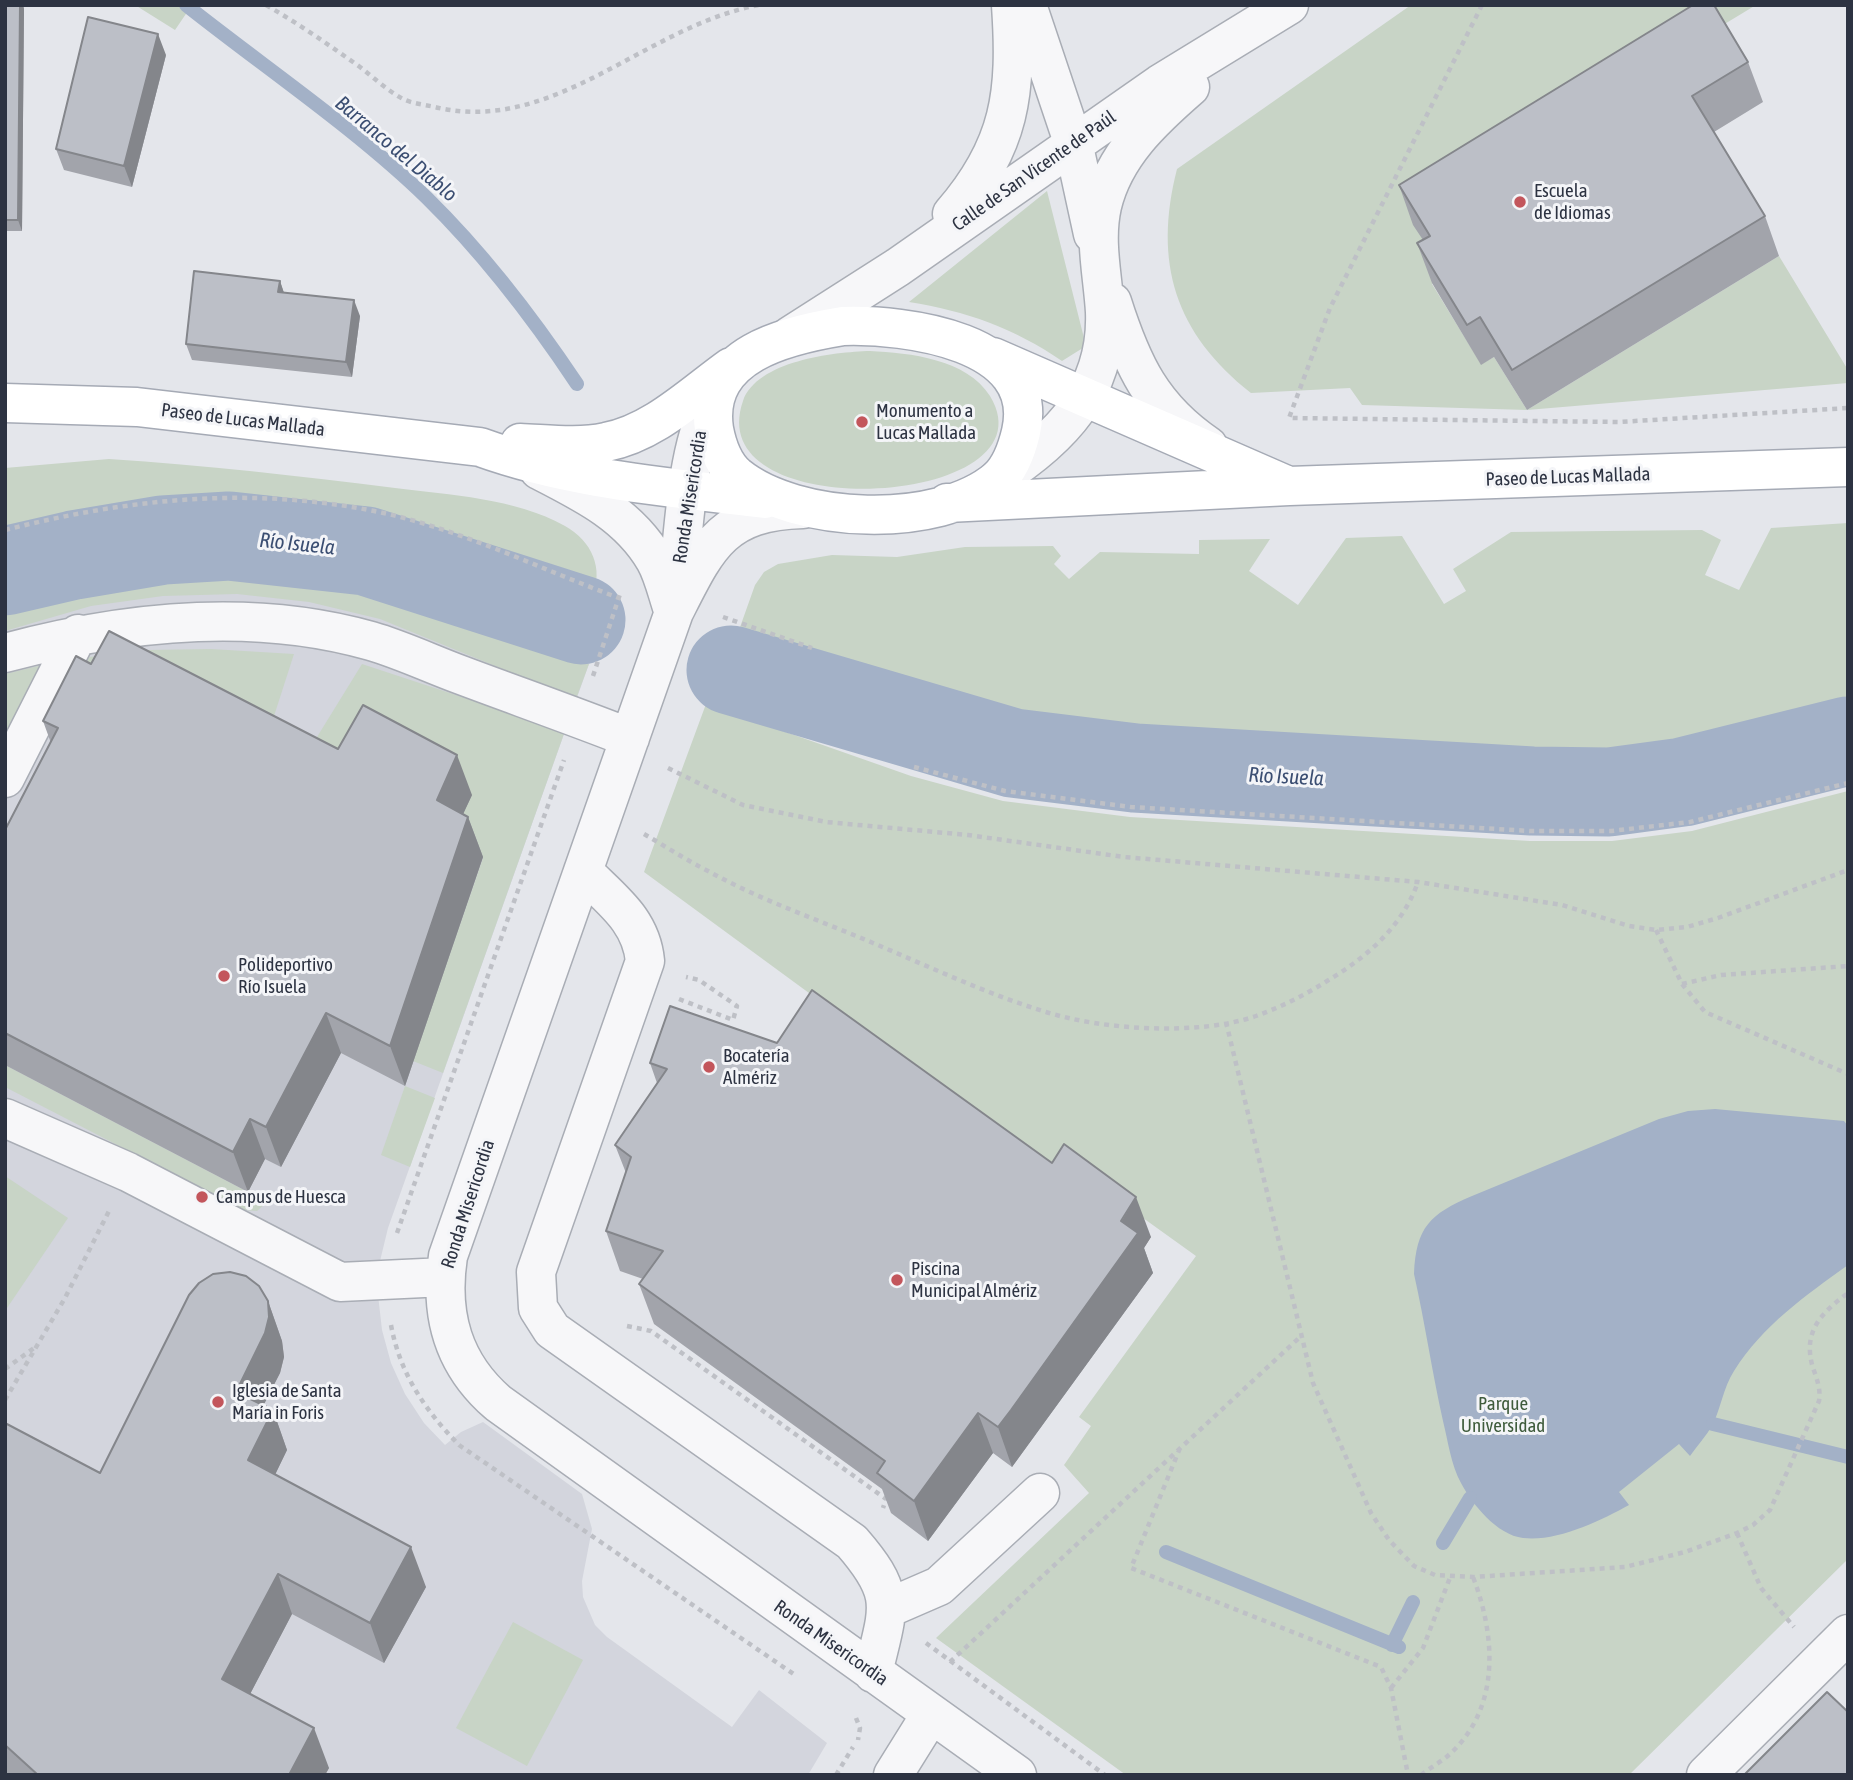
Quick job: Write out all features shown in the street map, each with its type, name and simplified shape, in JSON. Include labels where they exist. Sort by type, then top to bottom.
[{"type":"main road","name":"Paseo de Lucas Mallada","points":[[480,447],[504,443],[582,445],[634,433],[789,337],[843,326],[898,326],[952,339],[1289,486]]},
{"type":"main road","points":[[947,503],[998,479],[1016,454],[1023,423],[1018,393],[1002,367],[979,351]]},
{"type":"main road","points":[[729,374],[713,417],[717,447],[734,474],[757,490],[797,505]]},
{"type":"main road","name":"Paseo de Lucas Mallada","points":[[5,403],[137,407],[480,447],[527,464],[614,480],[865,515],[893,514],[947,503],[1289,486],[1848,467]]},
{"type":"street","points":[[898,267],[954,212],[989,165],[1005,126],[1014,82],[1011,5]]},
{"type":"street","points":[[1027,5],[1073,142],[1098,255],[1133,362],[1154,399],[1183,429],[1218,453]]},
{"type":"street","name":"Calle de San Vicente de Paúl","points":[[789,337],[898,267],[1073,142],[1160,84],[1285,8]]},
{"type":"street","name":"Calle de San Vicente de Paúl","points":[[998,479],[1030,458],[1053,438],[1096,379],[1105,312],[1098,255],[1102,205],[1115,172],[1138,135],[1285,8]]},
{"type":"street","name":"Ronda Misericordia","points":[[674,612],[701,424],[729,374]]},
{"type":"street","name":"Ronda Misericordia","points":[[527,464],[605,506],[627,524],[656,561],[674,612]]},
{"type":"street","name":"Ronda Misericordia","points":[[797,505],[752,515],[724,532],[702,556],[674,612],[448,1256],[444,1303],[448,1326],[462,1362],[481,1388],[1017,1775]]},
{"type":"street","points":[[5,653],[79,634],[155,623],[223,621],[301,628],[372,641],[630,738]]},
{"type":"street","points":[[5,778],[79,634]]},
{"type":"street","points":[[583,871],[634,924],[645,961],[536,1272],[538,1308],[552,1330],[852,1542],[880,1576],[886,1591],[886,1609],[873,1673]]},
{"type":"street","points":[[5,1118],[128,1172],[340,1282],[445,1277]]},
{"type":"street","points":[[886,1609],[939,1586],[1040,1493]]},
{"type":"street","points":[[1706,1775],[1831,1647]]},
{"type":"street","points":[[893,1775],[931,1714]]},
{"type":"path","points":[[266,5],[305,27],[404,100],[459,112],[522,108],[578,86],[681,30],[735,10],[759,5]]},
{"type":"path","points":[[1482,5],[1330,308],[1289,418],[1619,422],[1848,408]]},
{"type":"path","points":[[5,530],[66,514],[158,500],[230,496],[304,502],[374,511],[440,530],[619,598]]},
{"type":"path","points":[[614,612],[621,586]]},
{"type":"path","points":[[719,616],[812,648]]},
{"type":"path","points":[[914,767],[1005,791],[1131,807],[1530,831],[1611,831],[1690,821],[1848,782]]},
{"type":"path","points":[[667,768],[743,805],[826,822],[968,835],[1124,857],[1418,882],[1562,905],[1629,926],[1656,930],[1687,927],[1718,918],[1848,870]]},
{"type":"path","points":[[616,904],[643,833],[709,873],[980,988],[1047,1013],[1104,1023],[1162,1028],[1254,1017],[1304,995],[1341,973],[1392,931],[1411,902],[1418,882]]},
{"type":"path","points":[[1656,930],[1682,984],[1705,1012],[1848,1074]]},
{"type":"path","points":[[1682,984],[1721,975],[1848,965]]},
{"type":"path","points":[[673,997],[733,1020],[737,1006],[699,980],[678,978]]},
{"type":"path","points":[[1226,1022],[1313,1383],[1371,1513],[1406,1559],[1435,1575],[1473,1577],[1625,1567],[1685,1552],[1753,1525],[1770,1510],[1820,1396],[1812,1363],[1810,1336],[1815,1322],[1826,1309],[1848,1293]]},
{"type":"path","points":[[5,1400],[38,1345],[128,1172]]},
{"type":"path","points":[[625,1325],[650,1331],[886,1499],[882,1506],[884,1518]]},
{"type":"path","points":[[950,1662],[1301,1336]]},
{"type":"path","points":[[5,1369],[38,1345]]},
{"type":"path","points":[[1180,1448],[1131,1568],[1381,1667],[1391,1688],[1408,1775]]},
{"type":"path","points":[[1737,1533],[1760,1588],[1831,1647]]},
{"type":"path","points":[[1391,1688],[1423,1647],[1451,1576]]},
{"type":"path","points":[[1421,1775],[1452,1752],[1474,1723],[1486,1694],[1489,1632],[1485,1610],[1473,1577]]},
{"type":"path","points":[[927,1638],[926,1644],[1105,1775]]},
{"type":"shaded area","name":"Campus de Huesca","points":[[234,563],[323,574],[404,591],[589,664],[388,1228],[380,1261],[378,1295],[382,1330],[391,1363],[405,1394],[424,1423],[445,1445],[461,1432],[483,1422],[582,1494],[592,1529],[582,1581],[583,1597],[595,1625],[607,1637],[732,1727],[759,1690],[827,1743],[808,1775],[5,1775],[5,602],[70,585],[156,570]]},
{"type":"green space","points":[[135,5],[192,5],[175,30]]},
{"type":"green space","points":[[1411,5],[1756,5],[1718,28],[1432,284],[1481,364],[1494,357],[1527,410],[1362,405],[1350,388],[1251,393],[1225,370],[1204,346],[1188,321],[1176,294],[1168,235],[1170,203],[1177,169]]},
{"type":"green space","points":[[1047,191],[1086,346],[1062,361],[1026,339],[989,322],[950,310],[909,302]]},
{"type":"green space","points":[[1779,256],[1848,370],[1848,383],[1527,410]]},
{"type":"green space","points":[[870,351],[936,360],[967,374],[980,384],[990,396],[997,434],[974,462],[930,481],[875,489],[819,485],[772,470],[743,442],[743,401],[751,387],[764,376],[798,361]]},
{"type":"green space","points":[[109,459],[288,475],[460,496],[525,509],[565,526],[582,539],[596,566],[595,586],[592,596],[456,543],[400,525],[325,510],[279,506],[188,506],[142,511],[97,517],[5,537],[5,468]]},
{"type":"green space","points":[[1848,523],[1848,706],[1677,750],[1606,758],[1533,758],[1138,735],[1019,720],[936,698],[739,630],[755,585],[764,572],[778,564],[832,555],[897,557],[965,547],[1053,546],[1061,556],[1054,564],[1069,579],[1100,552],[1199,554],[1199,540],[1270,539],[1249,571],[1298,605],[1346,538],[1402,536],[1444,604],[1466,591],[1453,569],[1511,532],[1702,530],[1721,540],[1705,575],[1739,590],[1771,528]]},
{"type":"green space","points":[[234,563],[323,574],[404,591],[589,664],[576,699],[380,619],[309,602],[237,594],[163,596],[91,606],[5,631],[5,602],[119,578]]},
{"type":"green space","points":[[211,649],[294,654],[265,744],[52,729],[89,657],[146,650]]},
{"type":"green space","points":[[362,664],[565,731],[443,1073],[413,1061],[483,858],[301,763]]},
{"type":"green space","points":[[42,665],[5,738],[5,674]]},
{"type":"green space","name":"Parque Universidad","points":[[706,704],[911,776],[1003,801],[1130,817],[1530,841],[1612,841],[1692,831],[1848,791],[1848,1559],[1629,1775],[1126,1775],[936,1638],[1089,1493],[1064,1465],[1091,1426],[1079,1417],[1196,1256],[1072,1167],[1064,1180],[644,872]]},
{"type":"green space","points":[[5,1065],[267,1202],[257,1211],[243,1210],[5,1087]]},
{"type":"green space","points":[[405,1086],[435,1098],[410,1167],[381,1155]]},
{"type":"green space","points":[[5,1176],[68,1218],[5,1311]]},
{"type":"green space","points":[[513,1622],[583,1660],[527,1766],[456,1728]]},
{"type":"water","points":[[1715,1109],[1844,1121],[1848,1126],[1848,1265],[1801,1300],[1758,1339],[1734,1371],[1712,1426],[1690,1456],[1679,1444],[1619,1492],[1629,1505],[1592,1524],[1550,1537],[1513,1536],[1495,1525],[1472,1500],[1452,1461],[1414,1274],[1422,1233],[1436,1216],[1472,1196],[1659,1119],[1688,1111]]},
{"type":"building","points":[[5,5],[20,5],[18,220],[5,220]]},
{"type":"building","name":"Escuela de Idiomas","points":[[1693,5],[1714,5],[1748,62],[1692,96],[1765,216],[1512,370],[1480,317],[1467,325],[1417,243],[1430,236],[1399,185]]},
{"type":"building","points":[[88,17],[158,34],[124,166],[56,149]]},
{"type":"building","points":[[194,271],[280,281],[278,292],[354,300],[346,362],[186,344]]},
{"type":"building","name":"Polideportivo Río Isuela","points":[[109,631],[338,749],[363,705],[457,755],[437,800],[468,817],[390,1046],[326,1013],[266,1127],[250,1119],[233,1152],[5,1033],[5,830],[58,728],[43,721],[76,656],[91,664]]},
{"type":"building","name":"Piscina Municipal Almériz","points":[[812,990],[1052,1163],[1064,1144],[1136,1197],[1121,1221],[1138,1233],[1011,1410],[998,1427],[978,1413],[914,1501],[877,1473],[885,1461],[639,1284],[663,1251],[606,1231],[631,1157],[615,1145],[667,1069],[650,1063],[670,1006],[777,1043]]},
{"type":"building","points":[[230,1272],[246,1276],[259,1286],[268,1301],[269,1317],[265,1333],[236,1392],[273,1410],[248,1460],[411,1547],[370,1623],[278,1574],[222,1679],[314,1728],[289,1775],[38,1775],[5,1745],[5,1423],[100,1473],[189,1295],[199,1283],[213,1274]]},
{"type":"building","points":[[1827,1692],[1848,1712],[1848,1775],[1744,1775]]},
{"type":"waterway","name":"Barranco del Diablo","points":[[186,5],[370,147],[427,198],[507,287],[577,384]]},
{"type":"waterway","name":"Río Isuela","points":[[5,571],[74,555],[163,540],[229,536],[366,551],[581,620]]},
{"type":"waterway","name":"Río Isuela","points":[[731,670],[1013,753],[1135,768],[1532,791],[1609,792],[1683,782],[1848,741]]},
{"type":"waterway","points":[[1713,1424],[1848,1457]]},
{"type":"waterway","points":[[1443,1543],[1470,1498]]},
{"type":"waterway","points":[[1166,1552],[1399,1647]]},
{"type":"waterway","points":[[1392,1645],[1413,1602]]},
{"type":"place","name":"Escuela de Idiomas","points":[[1520,202]]},
{"type":"place","name":"Monumento a Lucas Mallada","points":[[862,422]]},
{"type":"place","name":"Polideportivo Río Isuela","points":[[224,976]]},
{"type":"place","name":"Bocatería Almériz","points":[[709,1067]]},
{"type":"place","name":"Campus de Huesca","points":[[202,1197]]},
{"type":"place","name":"Piscina Municipal Almériz","points":[[897,1280]]},
{"type":"place","name":"Iglesia de Santa María in Foris","points":[[218,1402]]}]
